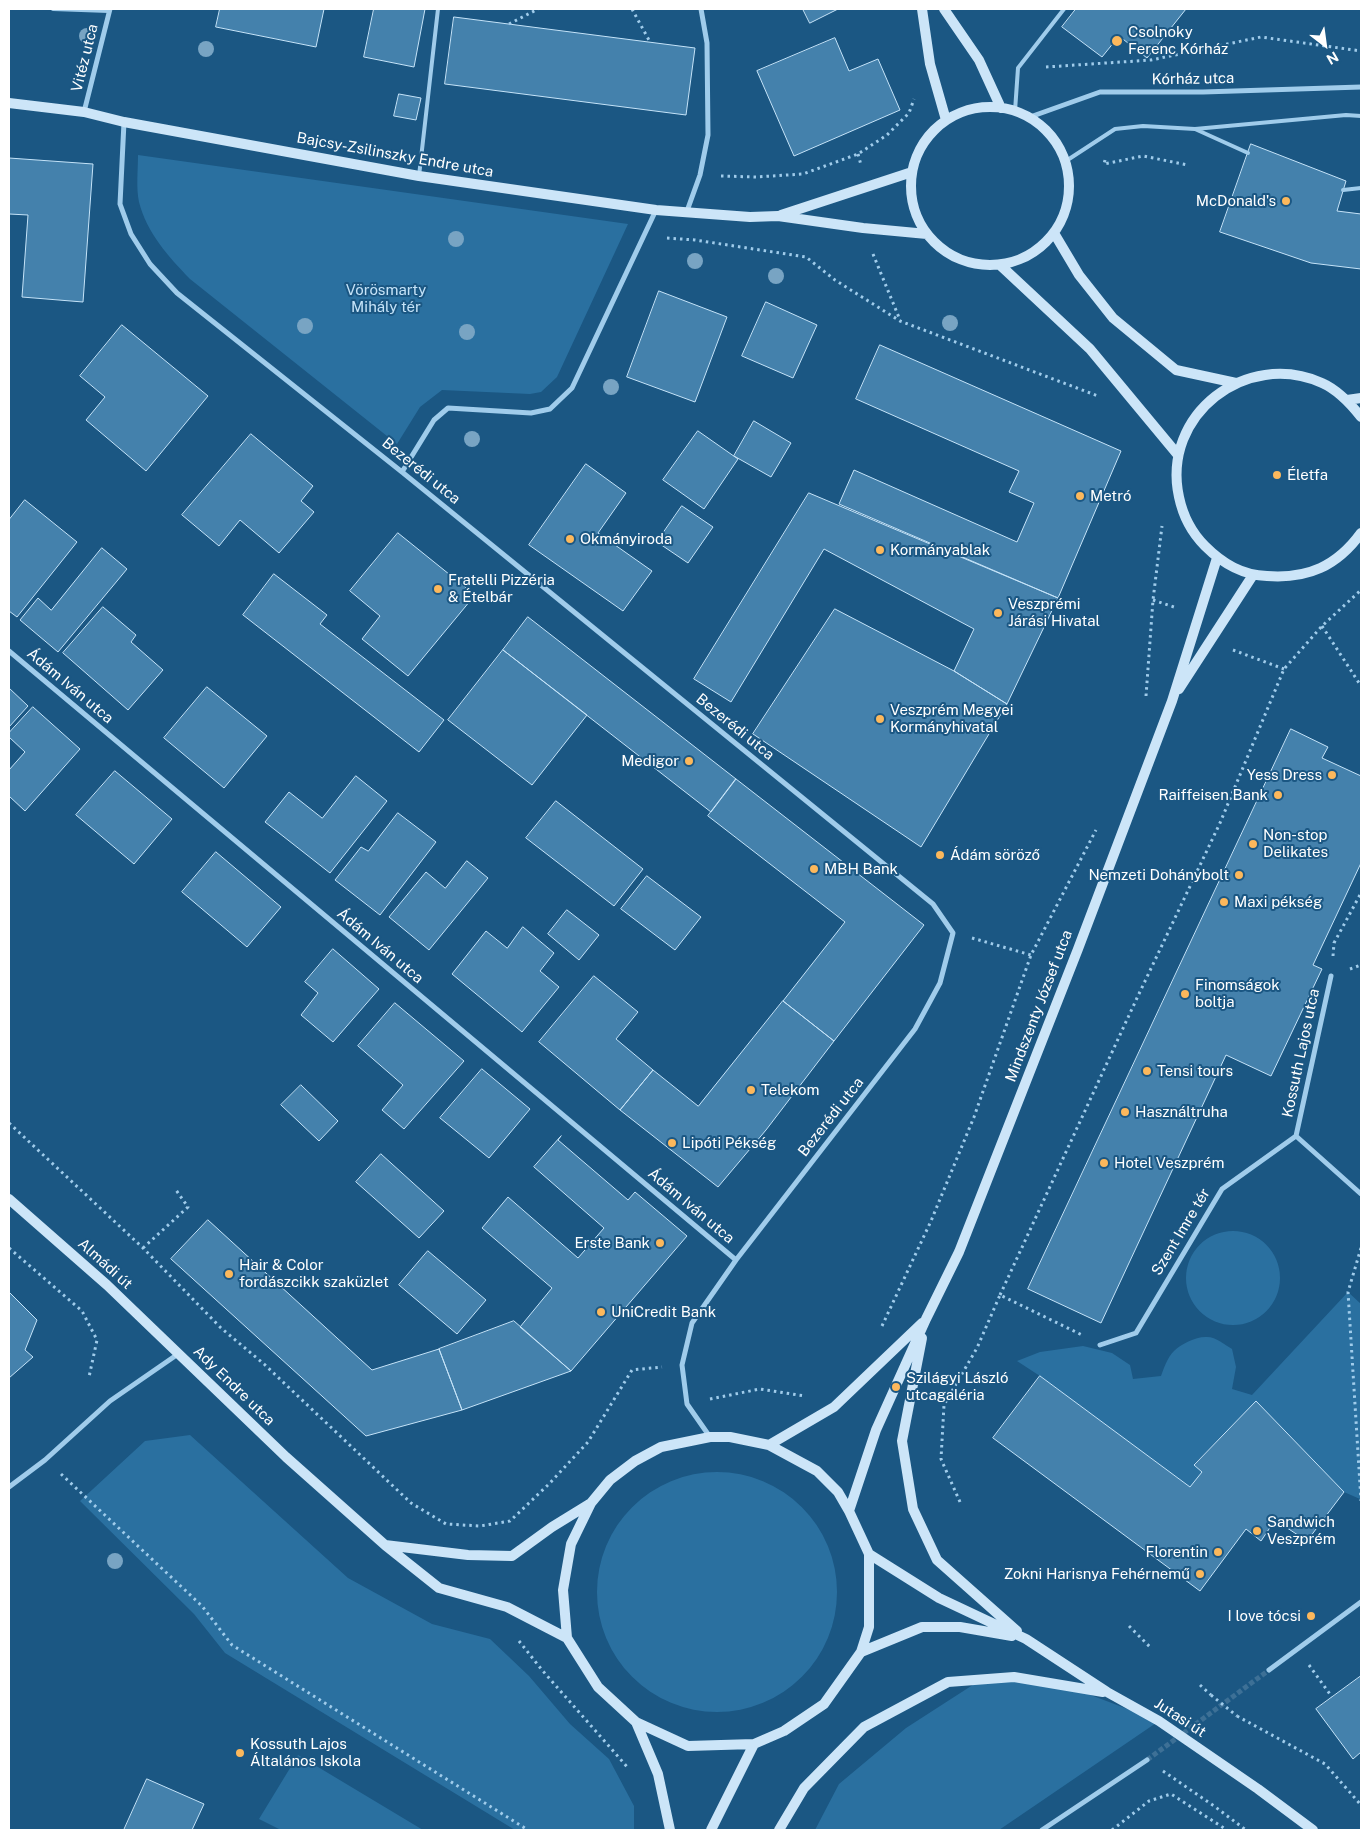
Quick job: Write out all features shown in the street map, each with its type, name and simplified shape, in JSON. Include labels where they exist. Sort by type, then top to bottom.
[{"type":"street","points":[[687,211],[700,175],[708,135],[707,43],[701,9]]},
{"type":"street","points":[[922,9],[930,64],[946,120]]},
{"type":"street","points":[[944,9],[978,60],[1001,108]]},
{"type":"street","name":"Vitéz utca","points":[[84,112],[110,10]]},
{"type":"street","name":"Kórház utca","points":[[1030,117],[1100,92],[1203,92],[1361,87]]},
{"type":"street","name":"Bajcsy-Zsilinszky Endre utca","points":[[9,103],[84,112],[124,122],[419,176],[656,210],[750,217],[778,216],[863,228],[927,234]]},
{"type":"street","points":[[982,107],[1001,108],[1030,117],[1052,135],[1066,161],[1070,186],[1066,211],[1054,233],[1043,245],[1016,262],[1000,265],[980,265],[959,259],[941,249],[927,234],[916,215],[911,193],[912,172],[916,157],[924,142],[946,120],[963,112],[982,107]]},
{"type":"street","name":"Bezerédi utca","points":[[124,122],[120,204],[131,234],[150,264],[177,293],[402,472],[933,904],[953,933],[940,983],[916,1029],[736,1260],[692,1323],[682,1365],[687,1404],[710,1437]]},
{"type":"street","name":"Bajcsy-Zsilinszky Endre utca","points":[[778,216],[912,172]]},
{"type":"street","points":[[402,472],[434,420],[448,408],[531,413],[550,409],[572,388],[656,210]]},
{"type":"street","points":[[1054,233],[1079,276],[1113,318],[1176,370],[1236,383]]},
{"type":"street","points":[[1000,265],[1090,349],[1178,454]]},
{"type":"street","points":[[1361,417],[1347,400],[1322,383],[1294,374],[1264,374],[1236,383],[1209,400],[1189,425],[1178,454],[1176,484],[1182,512],[1196,538],[1217,558],[1234,569],[1253,575],[1288,578],[1322,568],[1350,548],[1361,533]]},
{"type":"street","points":[[1347,400],[1361,398]]},
{"type":"street","name":"Mindszenty József utca","points":[[849,1511],[876,1430],[926,1319],[959,1252],[1078,949],[1172,701],[1217,558]]},
{"type":"street","name":"Mindszenty József utca","points":[[1172,701],[1253,575]]},
{"type":"street","name":"Ádám Iván utca","points":[[9,651],[736,1260]]},
{"type":"street","name":"Kossuth Lajos utca","points":[[1296,1136],[1331,976]]},
{"type":"street","points":[[1296,1136],[1361,1194]]},
{"type":"street","name":"Szent Imre tér","points":[[1100,1344],[1136,1333],[1222,1188],[1296,1136]]},
{"type":"street","name":"Almádi út","points":[[9,1199],[95,1274],[179,1354]]},
{"type":"street","points":[[926,1319],[902,1441],[913,1509],[937,1560],[1026,1639]]},
{"type":"street","name":"Mindszenty József utca","points":[[769,1444],[834,1407],[926,1319]]},
{"type":"street","name":"Ady Endre utca","points":[[9,1487],[45,1460],[110,1401],[179,1354],[286,1457],[385,1545],[439,1588],[507,1607],[567,1638]]},
{"type":"street","points":[[710,1437],[730,1437],[769,1444],[817,1471],[838,1492],[849,1511],[869,1554],[869,1627],[861,1652],[824,1704],[784,1731],[754,1744],[688,1746],[636,1722],[598,1688],[567,1638],[564,1590],[571,1544],[591,1503],[610,1480],[634,1461],[661,1447],[710,1437]]},
{"type":"street","points":[[385,1545],[468,1555],[512,1556],[552,1526],[591,1503]]},
{"type":"street","name":"Jutasi út","points":[[869,1554],[939,1598],[1026,1639],[1107,1692],[1159,1721],[1258,1789],[1312,1830]]},
{"type":"street","points":[[1269,1670],[1361,1602]]},
{"type":"street","name":"Jutasi út","points":[[861,1652],[922,1627],[960,1627],[1026,1639]]},
{"type":"street","points":[[779,1830],[804,1788],[864,1727],[948,1682],[1014,1677],[1107,1692]]},
{"type":"street","points":[[636,1722],[658,1774],[670,1830]]},
{"type":"street","points":[[712,1830],[754,1744]]},
{"type":"street","points":[[1042,1830],[1147,1760]]},
{"type":"lane","points":[[53,9],[110,10]]},
{"type":"lane","points":[[419,176],[438,9]]},
{"type":"lane","points":[[1015,111],[1018,68],[1064,9]]},
{"type":"lane","points":[[1066,161],[1115,129],[1144,126],[1195,129],[1346,115],[1361,116]]},
{"type":"lane","points":[[1195,129],[1248,153]]},
{"type":"lane","points":[[1343,190],[1361,188]]},
{"type":"path","points":[[510,24],[538,9]]},
{"type":"path","points":[[632,9],[650,42]]},
{"type":"path","points":[[1018,68],[1152,60],[1262,37],[1361,51]]},
{"type":"path","points":[[700,175],[756,177],[803,174],[858,154],[887,135],[908,113],[916,95]]},
{"type":"path","points":[[863,228],[900,321]]},
{"type":"path","points":[[643,236],[695,240],[806,257],[835,280],[900,321],[1101,397]]},
{"type":"path","points":[[1146,702],[1153,600],[1162,522]]},
{"type":"path","points":[[960,1502],[941,1459],[944,1406],[977,1348],[1137,998],[1220,823],[1284,669],[1322,626],[1361,590]]},
{"type":"path","points":[[1322,626],[1361,686]]},
{"type":"path","points":[[1238,652],[1284,669]]},
{"type":"path","points":[[881,1329],[931,1221],[974,1117],[1031,954],[1100,821]]},
{"type":"path","points":[[1331,976],[1334,943],[1361,893]]},
{"type":"path","points":[[953,933],[1031,954]]},
{"type":"path","points":[[9,1123],[143,1248],[222,1328],[264,1364],[411,1503],[446,1524],[480,1526],[510,1522],[588,1442],[632,1370],[682,1365]]},
{"type":"path","points":[[143,1248],[188,1207],[176,1190]]},
{"type":"path","points":[[9,1248],[82,1311],[97,1340],[89,1377]]},
{"type":"path","points":[[1361,1248],[1348,1292],[1361,1501]]},
{"type":"path","points":[[1000,1295],[1100,1344]]},
{"type":"path","points":[[687,1404],[760,1389],[802,1396]]},
{"type":"path","points":[[45,1460],[202,1606],[232,1645],[528,1830]]},
{"type":"path","points":[[507,1607],[508,1628],[542,1670],[631,1771]]},
{"type":"path","points":[[1130,1626],[1152,1648]]},
{"type":"path","points":[[1297,1649],[1332,1697]]},
{"type":"path","points":[[1200,1685],[1237,1716],[1325,1764],[1361,1805]]},
{"type":"path","points":[[1147,1760],[1246,1830]]},
{"type":"path","points":[[1112,1830],[1149,1801],[1171,1794],[1227,1830]]},
{"type":"green space","name":"Vörösmarty Mihály tér","points":[[138,155],[628,224],[557,377],[541,392],[530,394],[442,390],[420,407],[397,444],[190,279],[174,262],[159,244],[147,224],[139,202]]},
{"type":"green space","points":[[1233,1231],[1251,1234],[1267,1244],[1277,1260],[1280,1278],[1277,1296],[1267,1312],[1251,1322],[1233,1325],[1215,1322],[1199,1312],[1189,1296],[1186,1278],[1189,1260],[1199,1244],[1215,1234]]},
{"type":"green space","points":[[1348,1292],[1361,1304],[1361,1499],[1344,1492],[1256,1401],[1194,1464],[1202,1472],[1190,1487],[1017,1361],[1040,1352],[1083,1346],[1112,1353],[1130,1365],[1133,1379],[1161,1376],[1168,1360],[1177,1348],[1194,1339],[1210,1337],[1232,1349],[1236,1367],[1232,1389],[1252,1395]]},
{"type":"green space","points":[[190,1435],[348,1578],[432,1624],[490,1639],[529,1676],[570,1724],[609,1759],[634,1806],[634,1830],[515,1830],[225,1653],[194,1614],[80,1501],[145,1441]]},
{"type":"green space","points":[[717,1472],[740,1474],[763,1481],[784,1492],[802,1507],[817,1525],[828,1546],[835,1569],[837,1592],[835,1615],[828,1638],[817,1659],[802,1677],[784,1692],[763,1703],[740,1710],[717,1712],[694,1710],[671,1703],[650,1692],[632,1677],[617,1659],[606,1638],[599,1615],[597,1592],[599,1569],[606,1546],[617,1525],[632,1507],[650,1492],[671,1481],[694,1474]]},
{"type":"green space","points":[[982,1679],[1067,1686],[1159,1721],[999,1830],[815,1830],[839,1784],[906,1728]]},
{"type":"green space","points":[[298,1755],[423,1830],[281,1830],[259,1819]]},
{"type":"building","points":[[220,9],[324,9],[316,47],[216,27]]},
{"type":"building","points":[[374,9],[425,9],[414,67],[364,57]]},
{"type":"building","points":[[803,9],[838,9],[810,23]]},
{"type":"building","points":[[1076,9],[1186,9],[1147,58],[1119,36],[1102,57],[1062,27]]},
{"type":"building","points":[[454,17],[695,48],[686,115],[445,84]]},
{"type":"building","points":[[835,38],[849,71],[878,59],[900,110],[794,156],[757,71]]},
{"type":"building","points":[[399,94],[421,98],[416,120],[394,116]]},
{"type":"building","name":"McDonald's","points":[[1251,144],[1346,181],[1337,211],[1361,214],[1361,269],[1311,263],[1220,232]]},
{"type":"building","points":[[9,158],[93,164],[83,302],[22,297],[28,215],[9,214]]},
{"type":"building","points":[[659,291],[727,317],[695,402],[627,377]]},
{"type":"building","points":[[766,302],[817,325],[793,378],[742,356]]},
{"type":"building","points":[[122,325],[208,396],[146,471],[86,420],[105,397],[80,376]]},
{"type":"building","points":[[880,345],[1121,451],[1058,598],[839,504],[854,470],[1017,542],[1034,503],[1009,492],[1019,471],[856,399]]},
{"type":"building","points":[[754,421],[791,443],[771,477],[734,456]]},
{"type":"building","points":[[698,431],[738,459],[704,509],[663,480]]},
{"type":"building","points":[[251,434],[313,486],[301,501],[314,512],[279,553],[240,520],[219,546],[182,515]]},
{"type":"building","name":"Okmányiroda","points":[[586,464],[626,493],[598,533],[652,571],[623,611],[529,545]]},
{"type":"building","name":"Veszprémi Járási Hivatal","points":[[809,493],[1058,598],[1007,704],[954,671],[974,629],[824,549],[731,702],[694,679]]},
{"type":"building","points":[[25,500],[77,542],[17,617],[9,611],[9,520]]},
{"type":"building","points":[[682,506],[713,527],[688,563],[657,542]]},
{"type":"building","points":[[398,533],[475,595],[408,676],[362,639],[380,616],[350,591]]},
{"type":"building","points":[[102,548],[127,569],[58,652],[20,620],[38,598],[51,610]]},
{"type":"building","points":[[274,574],[327,615],[320,624],[444,720],[419,752],[243,615]]},
{"type":"building","points":[[103,607],[136,635],[131,642],[163,670],[128,710],[63,653]]},
{"type":"building","name":"Veszprém Megyei Kormányhivatal","points":[[835,609],[954,671],[1007,704],[921,847],[753,734]]},
{"type":"building","points":[[528,617],[736,779],[711,812],[503,650]]},
{"type":"building","points":[[503,650],[587,715],[532,785],[448,720]]},
{"type":"building","points":[[207,687],[267,736],[224,788],[164,738]]},
{"type":"building","points":[[9,688],[28,706],[9,727]]},
{"type":"building","points":[[33,707],[80,749],[25,811],[9,796],[9,770],[25,752],[9,737],[9,733]]},
{"type":"building","points":[[1291,729],[1328,747],[1322,758],[1361,776],[1361,863],[1313,965],[1322,969],[1271,1076],[1226,1055],[1101,1323],[1028,1289]]},
{"type":"building","points":[[115,771],[172,819],[134,864],[76,815]]},
{"type":"building","points":[[356,776],[387,801],[330,873],[265,822],[289,792],[322,818]]},
{"type":"building","name":"MBH Bank","points":[[736,779],[924,925],[834,1041],[783,1001],[845,922],[708,816]]},
{"type":"building","points":[[556,801],[643,869],[614,906],[526,838]]},
{"type":"building","points":[[398,813],[436,842],[380,915],[335,880],[361,847],[368,851]]},
{"type":"building","points":[[216,852],[281,907],[247,947],[182,892]]},
{"type":"building","points":[[467,861],[488,878],[429,950],[389,917],[426,872],[445,888]]},
{"type":"building","points":[[647,876],[701,917],[675,950],[621,909]]},
{"type":"building","points":[[567,910],[599,935],[579,960],[548,934]]},
{"type":"building","points":[[523,927],[554,953],[540,971],[559,987],[522,1032],[452,974],[486,931],[507,948]]},
{"type":"building","points":[[333,949],[379,989],[333,1042],[301,1015],[318,993],[305,982]]},
{"type":"building","points":[[594,976],[638,1012],[616,1039],[653,1070],[620,1110],[539,1042]]},
{"type":"building","points":[[783,1001],[834,1041],[766,1130],[718,1187],[620,1110],[653,1070],[698,1106]]},
{"type":"building","points":[[395,1003],[464,1061],[404,1129],[382,1110],[403,1085],[358,1046]]},
{"type":"building","points":[[482,1069],[530,1109],[489,1158],[440,1118]]},
{"type":"building","points":[[301,1085],[338,1121],[319,1141],[281,1105]]},
{"type":"building","points":[[561,1136],[558,1140],[628,1200],[635,1192],[687,1236],[571,1371],[520,1327],[552,1288],[482,1228],[508,1197],[578,1258],[604,1228],[534,1167]]},
{"type":"building","points":[[381,1154],[444,1211],[419,1238],[356,1182]]},
{"type":"building","points":[[208,1220],[372,1370],[439,1349],[462,1410],[366,1436],[171,1259]]},
{"type":"building","points":[[428,1251],[486,1300],[457,1334],[399,1285]]},
{"type":"building","points":[[9,1292],[37,1320],[25,1350],[33,1357],[9,1378]]},
{"type":"building","points":[[514,1321],[571,1371],[462,1410],[439,1349]]},
{"type":"building","points":[[1040,1376],[1190,1487],[1202,1472],[1194,1465],[1256,1401],[1344,1492],[1307,1541],[1275,1520],[1261,1541],[1246,1529],[1200,1591],[993,1438]]},
{"type":"building","points":[[1361,1676],[1361,1752],[1353,1759],[1316,1709]]},
{"type":"building","points":[[147,1779],[204,1804],[192,1830],[124,1830]]},
{"type":"tunnel","points":[[1147,1760],[1269,1670]]},
{"type":"place","name":"Csolnoky Ferenc Kórház","points":[[1117,41]]},
{"type":"place","name":"McDonald's","points":[[1286,201]]},
{"type":"place","name":"Életfa","points":[[1277,475]]},
{"type":"place","name":"Metró","points":[[1080,496]]},
{"type":"place","name":"Okmányiroda","points":[[570,539]]},
{"type":"place","name":"Kormányablak","points":[[880,550]]},
{"type":"place","name":"Fratelli Pizzéria & Ételbár","points":[[438,589]]},
{"type":"place","name":"Veszprémi Járási Hivatal","points":[[998,613]]},
{"type":"place","name":"Veszprém Megyei Kormányhivatal","points":[[880,719]]},
{"type":"place","name":"Medigor","points":[[689,761]]},
{"type":"place","name":"Yess Dress","points":[[1332,775]]},
{"type":"place","name":"Raiffeisen Bank","points":[[1278,795]]},
{"type":"place","name":"Non-stop Delikates","points":[[1253,844]]},
{"type":"place","name":"Ádám söröző","points":[[940,855]]},
{"type":"place","name":"MBH Bank","points":[[814,869]]},
{"type":"place","name":"Nemzeti Dohánybolt","points":[[1239,875]]},
{"type":"place","name":"Maxi pékség","points":[[1224,902]]},
{"type":"place","name":"Finomságok boltja","points":[[1185,994]]},
{"type":"place","name":"Tensi tours","points":[[1147,1071]]},
{"type":"place","name":"Telekom","points":[[751,1090]]},
{"type":"place","name":"Használtruha","points":[[1125,1112]]},
{"type":"place","name":"Lipóti Pékség","points":[[672,1143]]},
{"type":"place","name":"Hotel Veszprém","points":[[1104,1163]]},
{"type":"place","name":"Erste Bank","points":[[660,1243]]},
{"type":"place","name":"Hair & Color fordászcikk szaküzlet","points":[[229,1274]]},
{"type":"place","name":"UniCredit Bank","points":[[601,1312]]},
{"type":"place","name":"Szilágyi László utcagaléria","points":[[896,1387]]},
{"type":"place","name":"Sandwich Veszprém","points":[[1257,1531]]},
{"type":"place","name":"Florentin","points":[[1218,1552]]},
{"type":"place","name":"Zokni Harisnya Fehérnemű","points":[[1200,1574]]},
{"type":"place","name":"I love tócsi","points":[[1311,1616]]},
{"type":"place","name":"Kossuth Lajos Általános Iskola","points":[[240,1753]]}]
